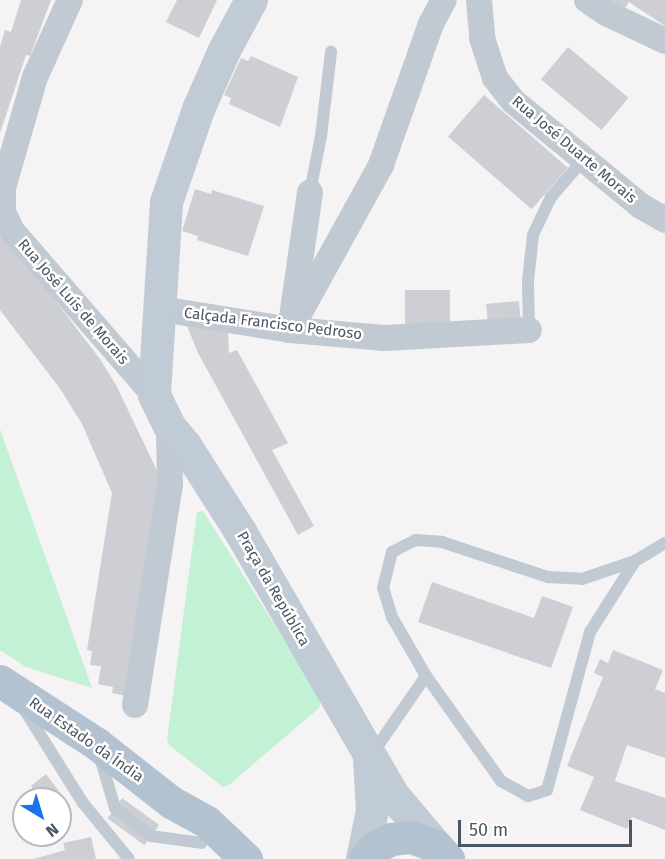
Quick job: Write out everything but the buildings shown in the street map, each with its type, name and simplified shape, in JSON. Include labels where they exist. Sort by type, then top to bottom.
[{"type":"main road","name":"Rua Estado da Índia","points":[[5,684],[97,744],[171,802],[207,822],[246,859]]},
{"type":"main road","name":"Rua Estado da Índia","points":[[171,802],[210,851]]},
{"type":"main road","name":"Praça da República","points":[[363,859],[374,848],[391,839],[411,837],[442,852]]},
{"type":"street","name":"Rua José Luís de Morais","points":[[70,0],[35,76],[3,188],[2,212],[12,231],[154,395]]},
{"type":"street","points":[[154,395],[166,202],[198,109],[224,50],[251,0]]},
{"type":"street","points":[[290,330],[381,165],[431,24],[444,0]]},
{"type":"street","name":"Rua José Duarte Morais","points":[[479,0],[482,38],[495,78],[513,101],[641,206],[665,220]]},
{"type":"street","points":[[587,0],[606,13],[665,41]]},
{"type":"street","points":[[290,330],[310,192]]},
{"type":"street","name":"Calçada Francisco Pedroso","points":[[161,309],[290,330],[386,338],[528,330]]},
{"type":"street","name":"Praça da República","points":[[154,395],[169,426],[185,444],[241,533],[392,794],[442,852]]},
{"type":"street","name":"Praça da República","points":[[135,705],[170,485],[169,426]]},
{"type":"street","name":"Praça da República","points":[[363,859],[372,810],[369,757]]},
{"type":"lane","points":[[310,192],[321,136],[330,52]]},
{"type":"lane","points":[[528,330],[528,281],[533,235],[551,197],[583,160]]},
{"type":"lane","points":[[635,561],[590,632],[547,790],[528,796],[501,781],[426,676],[392,617],[383,588],[392,552],[416,540],[442,542],[548,577],[582,579],[635,561],[665,543]]},
{"type":"lane","points":[[369,757],[426,676]]},
{"type":"lane","points":[[5,684],[83,804],[129,859]]},
{"type":"lane","points":[[97,744],[115,808],[151,836],[210,851]]},
{"type":"green space","points":[[0,429],[92,688],[26,667],[0,650]]},
{"type":"green space","points":[[203,511],[321,699],[319,708],[229,785],[223,787],[170,746],[167,740],[197,512]]}]
